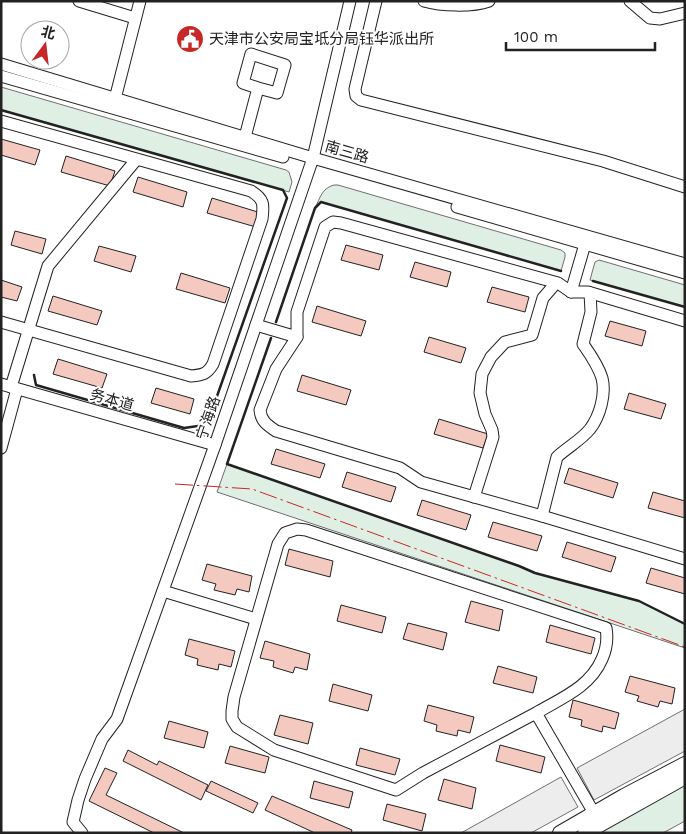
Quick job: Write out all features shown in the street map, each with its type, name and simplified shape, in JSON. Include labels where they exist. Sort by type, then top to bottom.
[{"type":"main road","points":[[560,833],[685,764]]},
{"type":"main road","points":[[585,833],[685,777]]},
{"type":"street","points":[[79,1],[136,18]]},
{"type":"street","points":[[115,98],[140,1]]},
{"type":"street","name":"宁海路","points":[[82,833],[74,822],[78,800],[102,739],[117,719],[215,445],[312,161],[350,1]]},
{"type":"street","points":[[376,1],[355,89],[356,96],[362,100],[603,161],[685,187]]},
{"type":"street","points":[[424,1],[456,5],[489,1]]},
{"type":"street","points":[[630,1],[650,18],[660,19],[685,13]]},
{"type":"street","name":"南三路","points":[[1,64],[245,137],[312,161],[585,244],[685,272]]},
{"type":"street","name":"南三路","points":[[1,76],[685,264]]},
{"type":"street","points":[[245,137],[258,88]]},
{"type":"street","points":[[1,121],[251,192],[259,196],[264,206],[262,219],[213,364],[202,375],[191,376],[1,322]]},
{"type":"street","points":[[1,448],[10,387],[48,266],[136,160]]},
{"type":"street","points":[[685,321],[590,293],[571,292],[556,283],[341,222],[333,222],[325,227],[297,312],[297,337],[276,369],[260,410],[260,417],[276,431],[400,468],[421,482],[685,559]]},
{"type":"street","points":[[571,292],[585,244]]},
{"type":"street","points":[[474,497],[493,437],[480,393],[482,374],[491,357],[505,342],[532,335],[543,298],[556,283]]},
{"type":"street","points":[[542,516],[558,457],[591,428],[598,414],[603,396],[602,378],[595,362],[583,344],[591,312],[590,293]]},
{"type":"street","points":[[256,325],[297,337]]},
{"type":"street","name":"务本道","points":[[10,387],[215,445]]},
{"type":"street","points":[[297,529],[306,530],[606,628],[608,636],[605,651],[599,666],[589,680],[536,713],[396,790],[274,750],[237,727],[232,719],[234,697],[278,544],[285,533],[297,529]]},
{"type":"street","points":[[163,591],[256,620]]},
{"type":"street","points":[[536,713],[594,813]]},
{"type":"green space","points":[[1,87],[286,170],[289,172],[292,182],[289,192],[1,110]]},
{"type":"green space","points":[[334,185],[561,250],[565,253],[565,257],[561,271],[321,202],[315,208],[324,191]]},
{"type":"green space","points":[[599,260],[685,285],[685,307],[590,280],[595,262]]},
{"type":"green space","points":[[227,464],[535,573],[639,601],[685,624],[685,648],[217,492]]},
{"type":"green space","points":[[685,785],[685,821],[663,833],[595,833]]},
{"type":"shaded area","points":[[685,709],[685,751],[594,800],[577,768]]},
{"type":"shaded area","points":[[561,777],[578,807],[531,833],[461,833]]},
{"type":"building","points":[[1,139],[40,150],[35,165],[1,155]]},
{"type":"building","points":[[66,156],[115,171],[110,186],[61,172]]},
{"type":"building","points":[[138,177],[187,192],[183,207],[133,192]]},
{"type":"building","points":[[212,198],[261,213],[256,227],[207,213]]},
{"type":"building","points":[[15,231],[46,239],[42,254],[11,245]]},
{"type":"building","points":[[346,245],[383,255],[379,270],[341,260]]},
{"type":"building","points":[[99,246],[136,256],[131,272],[94,261]]},
{"type":"building","points":[[415,262],[451,272],[447,287],[410,277]]},
{"type":"building","points":[[181,273],[230,288],[225,303],[176,289]]},
{"type":"building","points":[[1,280],[22,287],[17,301],[1,297]]},
{"type":"building","points":[[492,287],[529,297],[525,312],[487,302]]},
{"type":"building","points":[[53,296],[102,311],[97,325],[48,311]]},
{"type":"building","points":[[317,306],[366,321],[361,336],[312,322]]},
{"type":"building","points":[[610,321],[646,331],[642,346],[605,336]]},
{"type":"building","points":[[429,337],[466,348],[461,363],[424,352]]},
{"type":"building","points":[[58,359],[107,374],[102,388],[53,374]]},
{"type":"building","points":[[302,375],[351,390],[346,405],[297,391]]},
{"type":"building","points":[[156,388],[194,399],[190,414],[151,403]]},
{"type":"building","points":[[629,393],[666,404],[661,419],[624,409]]},
{"type":"building","points":[[439,419],[488,434],[483,448],[434,434]]},
{"type":"building","points":[[276,449],[325,464],[320,478],[271,464]]},
{"type":"building","points":[[569,468],[618,483],[613,498],[564,483]]},
{"type":"building","points":[[347,472],[396,487],[391,502],[342,487]]},
{"type":"building","points":[[653,492],[685,501],[685,518],[648,508]]},
{"type":"building","points":[[422,500],[471,515],[466,530],[417,515]]},
{"type":"building","points":[[493,522],[542,536],[537,551],[488,537]]},
{"type":"building","points":[[567,542],[616,557],[611,572],[562,557]]},
{"type":"building","points":[[289,549],[333,561],[330,577],[285,565]]},
{"type":"building","points":[[207,564],[252,576],[249,592],[237,589],[235,595],[214,590],[216,584],[202,580]]},
{"type":"building","points":[[651,568],[685,578],[685,594],[646,583]]},
{"type":"building","points":[[471,601],[503,610],[499,631],[465,622]]},
{"type":"building","points":[[341,605],[386,617],[382,633],[337,621]]},
{"type":"building","points":[[408,623],[447,633],[443,650],[403,639]]},
{"type":"building","points":[[550,625],[595,638],[591,654],[546,642]]},
{"type":"building","points":[[189,639],[235,651],[231,667],[219,664],[218,670],[197,665],[198,659],[185,655]]},
{"type":"building","points":[[265,641],[310,654],[307,670],[295,667],[293,673],[273,667],[274,661],[260,658]]},
{"type":"building","points":[[498,666],[537,677],[533,693],[493,683]]},
{"type":"building","points":[[630,676],[675,688],[672,704],[660,701],[658,707],[637,701],[639,696],[625,692]]},
{"type":"building","points":[[333,684],[372,695],[368,711],[329,701]]},
{"type":"building","points":[[573,700],[619,713],[615,729],[603,726],[602,732],[581,726],[582,720],[569,717]]},
{"type":"building","points":[[428,705],[474,717],[470,733],[458,730],[457,736],[436,731],[437,725],[424,721]]},
{"type":"building","points":[[280,715],[313,723],[308,744],[274,735]]},
{"type":"building","points":[[169,721],[208,732],[204,748],[164,738]]},
{"type":"building","points":[[500,745],[545,757],[541,773],[496,761]]},
{"type":"building","points":[[230,746],[269,757],[265,773],[225,763]]},
{"type":"building","points":[[360,748],[400,759],[395,775],[356,765]]},
{"type":"building","points":[[128,750],[157,765],[159,761],[208,785],[201,800],[123,761]]},
{"type":"building","points":[[105,768],[117,773],[106,795],[184,833],[154,833],[89,801]]},
{"type":"building","points":[[444,779],[476,788],[472,809],[438,800]]},
{"type":"building","points":[[211,781],[258,803],[253,813],[206,791]]},
{"type":"building","points":[[314,781],[353,792],[349,808],[310,798]]},
{"type":"building","points":[[272,796],[352,830],[351,833],[315,833],[265,810]]},
{"type":"building","points":[[387,804],[426,814],[422,831],[383,820]]},
{"type":"wall","points":[[1,110],[283,190],[287,198],[210,416],[198,426],[184,428],[36,385],[34,375]]},
{"type":"wall","points":[[276,322],[315,208],[321,202],[561,271]]},
{"type":"wall","points":[[593,281],[685,307]]},
{"type":"wall","points":[[271,338],[227,464],[535,573],[639,601],[685,624]]},
{"type":"power","points":[[175,484],[252,489],[685,647]]},
{"type":"place","name":"天津市公安局宝坻分局钰华派出所","points":[[190,39]]}]
